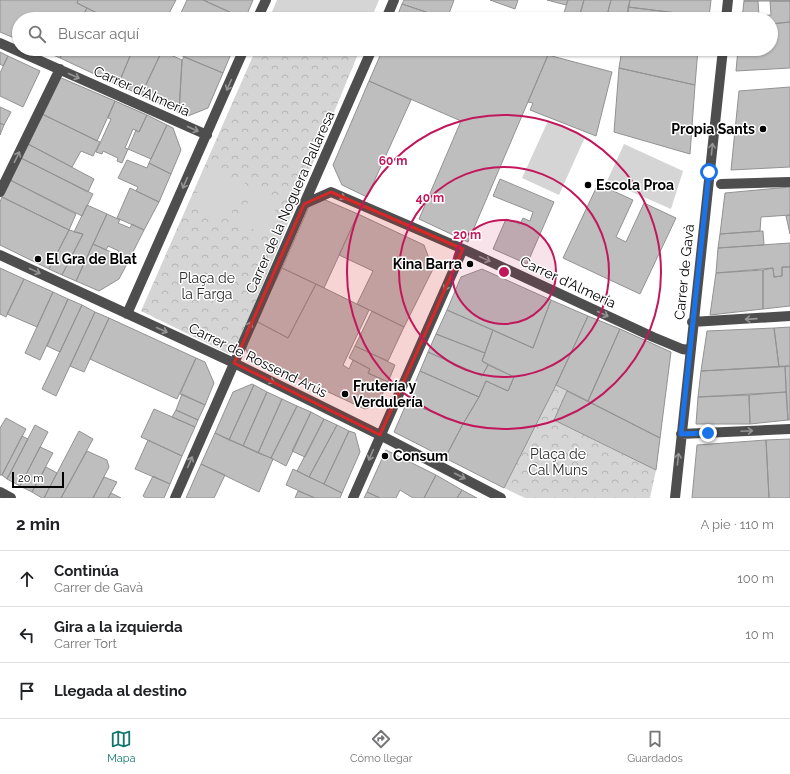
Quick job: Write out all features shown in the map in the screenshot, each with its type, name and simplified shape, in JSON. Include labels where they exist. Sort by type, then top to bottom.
[{"type":"street","points":[[261,12],[266,0]]},
{"type":"street","points":[[389,12],[394,0]]},
{"type":"street","points":[[727,12],[728,0]]},
{"type":"street","name":"Carrer d'Almería","points":[[0,43],[12,48]]},
{"type":"street","name":"Carrer d'Almería","points":[[29,56],[207,135]]},
{"type":"street","points":[[127,314],[241,56]]},
{"type":"street","name":"Carrer de la Noguera Pallaresa","points":[[175,498],[369,56]]},
{"type":"street","name":"Carrer de Gavà","points":[[675,498],[692,322],[722,56]]},
{"type":"street","points":[[0,192],[60,70]]},
{"type":"street","points":[[721,184],[790,182]]},
{"type":"street","name":"Carrer d'Almería","points":[[304,204],[331,192],[463,249],[653,337],[682,349],[690,350]]},
{"type":"street","points":[[353,498],[463,249]]},
{"type":"street","name":"Carrer de Rossend Arús","points":[[0,254],[234,363],[380,435],[501,498]]},
{"type":"street","points":[[692,322],[790,316]]},
{"type":"street","points":[[681,434],[790,429]]},
{"type":"street","points":[[0,492],[11,498]]},
{"type":"highlighted area","points":[[331,192],[463,249],[380,435],[234,363],[304,204]]},
{"type":"green space","points":[[277,0],[379,0],[374,12],[272,12]]},
{"type":"green space","name":"Plaça de la Farga","points":[[253,56],[348,56],[356,59],[241,337],[229,354],[141,311]]},
{"type":"green space","points":[[348,56],[357,56],[356,59]]},
{"type":"green space","points":[[548,121],[585,137],[559,195],[522,178]]},
{"type":"green space","points":[[624,144],[683,171],[671,209],[607,181]]},
{"type":"green space","points":[[209,167],[245,183],[228,220],[192,204]]},
{"type":"green space","points":[[254,188],[280,199],[265,234],[239,223]]},
{"type":"green space","name":"Plaça de Cal Muns","points":[[556,385],[568,391],[554,420],[656,470],[650,498],[525,498],[504,488]]},
{"type":"building","points":[[0,0],[78,0],[77,3],[87,8],[85,12],[12,12],[12,37],[0,32]]},
{"type":"building","points":[[78,0],[176,0],[170,12],[95,12],[77,3]]},
{"type":"building","points":[[187,0],[203,0],[230,12],[181,12]]},
{"type":"building","points":[[203,0],[253,0],[248,12],[230,12]]},
{"type":"building","points":[[404,0],[454,0],[450,12],[426,12],[402,4]]},
{"type":"building","points":[[490,0],[518,0],[515,9]]},
{"type":"building","points":[[547,0],[568,0],[566,5]]},
{"type":"building","points":[[568,0],[584,0],[580,12],[564,12]]},
{"type":"building","points":[[584,0],[611,0],[608,12],[581,12]]},
{"type":"building","points":[[611,0],[630,0],[628,12],[608,12]]},
{"type":"building","points":[[630,0],[711,0],[710,12],[668,12],[628,7]]},
{"type":"building","points":[[790,0],[790,1],[744,1]]},
{"type":"building","points":[[744,1],[758,1],[759,12],[743,12]]},
{"type":"building","points":[[770,1],[790,1],[790,22],[778,23],[778,12],[771,12]]},
{"type":"building","points":[[402,4],[426,12],[399,12]]},
{"type":"building","points":[[628,7],[669,12],[628,12]]},
{"type":"building","points":[[87,8],[95,12],[85,12]]},
{"type":"building","points":[[790,22],[790,68],[736,71],[737,56],[778,56],[778,23]]},
{"type":"building","points":[[0,52],[8,56],[3,66],[0,64]]},
{"type":"building","points":[[8,56],[40,71],[23,107],[0,96],[0,73]]},
{"type":"building","points":[[61,56],[130,56],[118,85],[60,58]]},
{"type":"building","points":[[130,56],[160,56],[141,95],[118,85]]},
{"type":"building","points":[[160,56],[173,56],[182,60],[179,112],[141,95]]},
{"type":"building","points":[[183,56],[230,56],[223,73]]},
{"type":"building","points":[[380,56],[548,56],[468,242],[419,219],[461,121],[369,81]]},
{"type":"building","points":[[548,56],[612,72],[596,136],[530,110],[533,103],[528,102]]},
{"type":"building","points":[[621,56],[697,56],[695,85],[619,68]]},
{"type":"building","points":[[184,57],[223,73],[208,108],[188,116],[179,112],[182,60]]},
{"type":"building","points":[[619,68],[695,85],[690,154],[614,132]]},
{"type":"building","points":[[59,77],[115,101],[97,141],[42,114]]},
{"type":"building","points":[[369,81],[411,100],[367,197],[342,185],[333,165]]},
{"type":"building","name":"Propia Sants","points":[[790,87],[790,167],[731,170],[739,91]]},
{"type":"building","points":[[115,101],[147,115],[139,132],[133,129],[125,148],[128,149],[122,163],[117,161],[118,158],[103,151],[102,154],[96,152],[111,119],[108,118]]},
{"type":"building","points":[[0,107],[11,112],[4,125],[0,123]]},
{"type":"building","points":[[42,114],[100,142],[93,156],[81,151],[72,167],[28,144]]},
{"type":"building","points":[[147,115],[167,125],[151,159],[128,149],[136,130],[139,132]]},
{"type":"building","points":[[0,123],[4,125],[0,135]]},
{"type":"building","points":[[167,125],[173,128],[181,150],[171,174],[149,163]]},
{"type":"building","points":[[28,144],[94,179],[88,192],[21,158]]},
{"type":"building","points":[[21,158],[93,194],[82,216],[10,180]]},
{"type":"building","points":[[127,160],[147,168],[149,163],[171,174],[159,202],[136,191],[138,187],[118,178]]},
{"type":"building","points":[[500,179],[554,202],[527,264],[493,249],[506,219],[520,224],[523,218],[530,221],[533,212],[493,196]]},
{"type":"building","points":[[10,180],[76,214],[69,230],[2,197]]},
{"type":"building","points":[[598,184],[633,200],[616,237],[626,242],[644,203],[676,218],[640,294],[563,258]]},
{"type":"building","points":[[790,187],[790,215],[761,217],[760,231],[720,234],[725,193]]},
{"type":"building","points":[[130,188],[159,202],[144,230],[117,218]]},
{"type":"building","points":[[2,197],[69,230],[49,269],[0,245],[0,202]]},
{"type":"building","points":[[323,199],[358,214],[324,288],[282,268],[311,202]]},
{"type":"building","points":[[87,205],[107,214],[76,281],[62,275],[83,234],[74,232]]},
{"type":"building","points":[[107,214],[120,220],[118,223],[130,228],[132,224],[144,230],[129,260],[117,254],[119,251],[108,246],[106,250],[93,244]]},
{"type":"building","points":[[358,214],[424,245],[433,269],[404,327],[357,304],[373,271],[339,255]]},
{"type":"building","points":[[790,215],[790,234],[786,216]]},
{"type":"building","points":[[69,230],[83,234],[62,275],[49,269]]},
{"type":"building","points":[[763,231],[764,245],[718,248],[720,234]]},
{"type":"building","points":[[790,243],[790,267],[782,267],[782,276],[774,277],[773,268],[716,273],[718,248]]},
{"type":"building","points":[[93,244],[129,260],[119,279],[99,291],[76,281]]},
{"type":"building","points":[[782,267],[790,267],[790,306],[763,309],[763,270],[773,268],[774,277],[782,276]]},
{"type":"building","points":[[0,268],[24,279],[6,317],[0,314]]},
{"type":"building","points":[[282,268],[316,284],[288,338],[256,321]]},
{"type":"building","points":[[482,269],[551,300],[533,348],[447,310],[461,277]]},
{"type":"building","points":[[763,270],[763,309],[710,315],[716,273]]},
{"type":"building","points":[[24,279],[53,292],[37,327],[7,314]]},
{"type":"building","points":[[316,284],[369,310],[343,365],[349,369],[353,360],[370,369],[368,373],[388,382],[378,404],[365,409],[248,355],[245,346],[256,321],[288,338]]},
{"type":"building","points":[[53,292],[68,299],[40,360],[25,353]]},
{"type":"building","points":[[68,299],[82,305],[60,352],[47,346]]},
{"type":"building","points":[[551,300],[588,316],[556,385],[504,488],[445,458],[479,397],[486,381],[508,391],[514,377],[482,361],[493,330],[533,348]]},
{"type":"building","points":[[82,305],[95,312],[56,396],[42,389]]},
{"type":"building","points":[[447,310],[493,330],[485,353],[436,334]]},
{"type":"building","points":[[372,311],[404,327],[388,361],[355,346]]},
{"type":"building","points":[[95,312],[109,318],[84,372],[70,366]]},
{"type":"building","points":[[588,316],[620,329],[588,401],[556,385]]},
{"type":"building","points":[[109,318],[196,358],[177,399],[90,359]]},
{"type":"building","points":[[790,327],[790,366],[779,367],[774,328]]},
{"type":"building","points":[[774,328],[779,367],[701,371],[707,331]]},
{"type":"building","points":[[620,329],[671,352],[660,438],[588,401]]},
{"type":"building","points":[[436,334],[485,353],[482,361],[488,365],[482,376],[428,352]]},
{"type":"building","points":[[355,346],[395,365],[388,382],[368,373],[370,369],[349,358]]},
{"type":"building","points":[[428,352],[482,376],[488,365],[514,377],[508,391],[486,381],[479,397],[420,371]]},
{"type":"building","points":[[196,358],[205,362],[214,383],[205,405],[180,394]]},
{"type":"building","points":[[785,366],[786,392],[698,397],[701,371]]},
{"type":"building","points":[[785,366],[790,366],[790,420],[788,420]]},
{"type":"building","points":[[420,371],[479,397],[463,424],[407,402]]},
{"type":"building","points":[[252,384],[254,385],[229,440],[215,433],[233,392]]},
{"type":"building","points":[[254,385],[267,392],[243,446],[229,440]]},
{"type":"building","points":[[567,391],[660,438],[656,470],[554,420]]},
{"type":"building","points":[[267,392],[282,399],[258,453],[243,446]]},
{"type":"building","points":[[786,392],[788,420],[750,424],[749,395]]},
{"type":"building","points":[[182,394],[205,405],[198,420],[176,410]]},
{"type":"building","points":[[749,395],[750,424],[696,424],[698,397]]},
{"type":"building","points":[[282,399],[297,406],[271,458],[258,453]]},
{"type":"building","points":[[407,402],[463,424],[445,458],[394,432]]},
{"type":"building","points":[[297,406],[311,412],[286,466],[271,458]]},
{"type":"building","points":[[154,409],[195,427],[182,456],[141,437]]},
{"type":"building","points":[[176,410],[198,420],[195,427],[172,417]]},
{"type":"building","points":[[311,412],[324,419],[305,457],[292,451]]},
{"type":"building","points":[[6,418],[26,429],[2,475],[0,475],[0,428]]},
{"type":"building","points":[[324,419],[337,425],[309,477],[297,471]]},
{"type":"building","points":[[35,425],[48,432],[20,486],[7,479]]},
{"type":"building","points":[[337,425],[349,431],[324,484],[309,477]]},
{"type":"building","points":[[79,431],[93,439],[61,498],[44,498]]},
{"type":"building","points":[[349,431],[355,433],[360,452],[342,493],[324,484]]},
{"type":"building","points":[[215,433],[273,459],[259,492],[201,464]]},
{"type":"building","points":[[22,436],[28,439],[7,479],[2,475]]},
{"type":"building","points":[[790,439],[790,498],[769,498],[766,440]]},
{"type":"building","points":[[148,440],[182,456],[170,484],[135,469]]},
{"type":"building","points":[[766,440],[769,498],[692,498],[697,445]]},
{"type":"building","points":[[40,447],[53,453],[32,492],[20,486]]},
{"type":"building","points":[[386,450],[436,475],[424,498],[413,498],[400,490],[396,498],[380,498],[367,492]]},
{"type":"building","points":[[87,451],[107,460],[109,467],[93,498],[61,498]]},
{"type":"building","points":[[201,464],[225,475],[214,498],[186,498]]},
{"type":"building","points":[[46,467],[57,473],[44,498],[42,498],[32,492]]},
{"type":"building","points":[[293,469],[342,493],[340,498],[315,498],[286,485]]},
{"type":"building","points":[[436,475],[462,490],[457,498],[424,498]]},
{"type":"building","points":[[153,476],[170,484],[164,498],[146,498],[143,496]]},
{"type":"building","points":[[104,477],[117,482],[108,498],[93,498]]},
{"type":"building","points":[[462,490],[477,498],[457,498]]},
{"type":"building","points":[[298,491],[315,498],[295,498]]},
{"type":"building","points":[[367,492],[380,498],[364,498]]},
{"type":"building","points":[[111,493],[121,498],[108,498]]},
{"type":"place","name":"Propia Sants","points":[[763,129]]},
{"type":"place","name":"Escola Proa","points":[[588,185]]},
{"type":"place","name":"El Gra de Blat","points":[[38,259]]},
{"type":"place","name":"Kina Barra","points":[[470,264]]},
{"type":"place","name":"Frutería y Verdulería","points":[[345,394]]},
{"type":"place","name":"Consum","points":[[385,456]]},
{"type":"route","points":[[708,433],[681,434],[709,172]]}]
